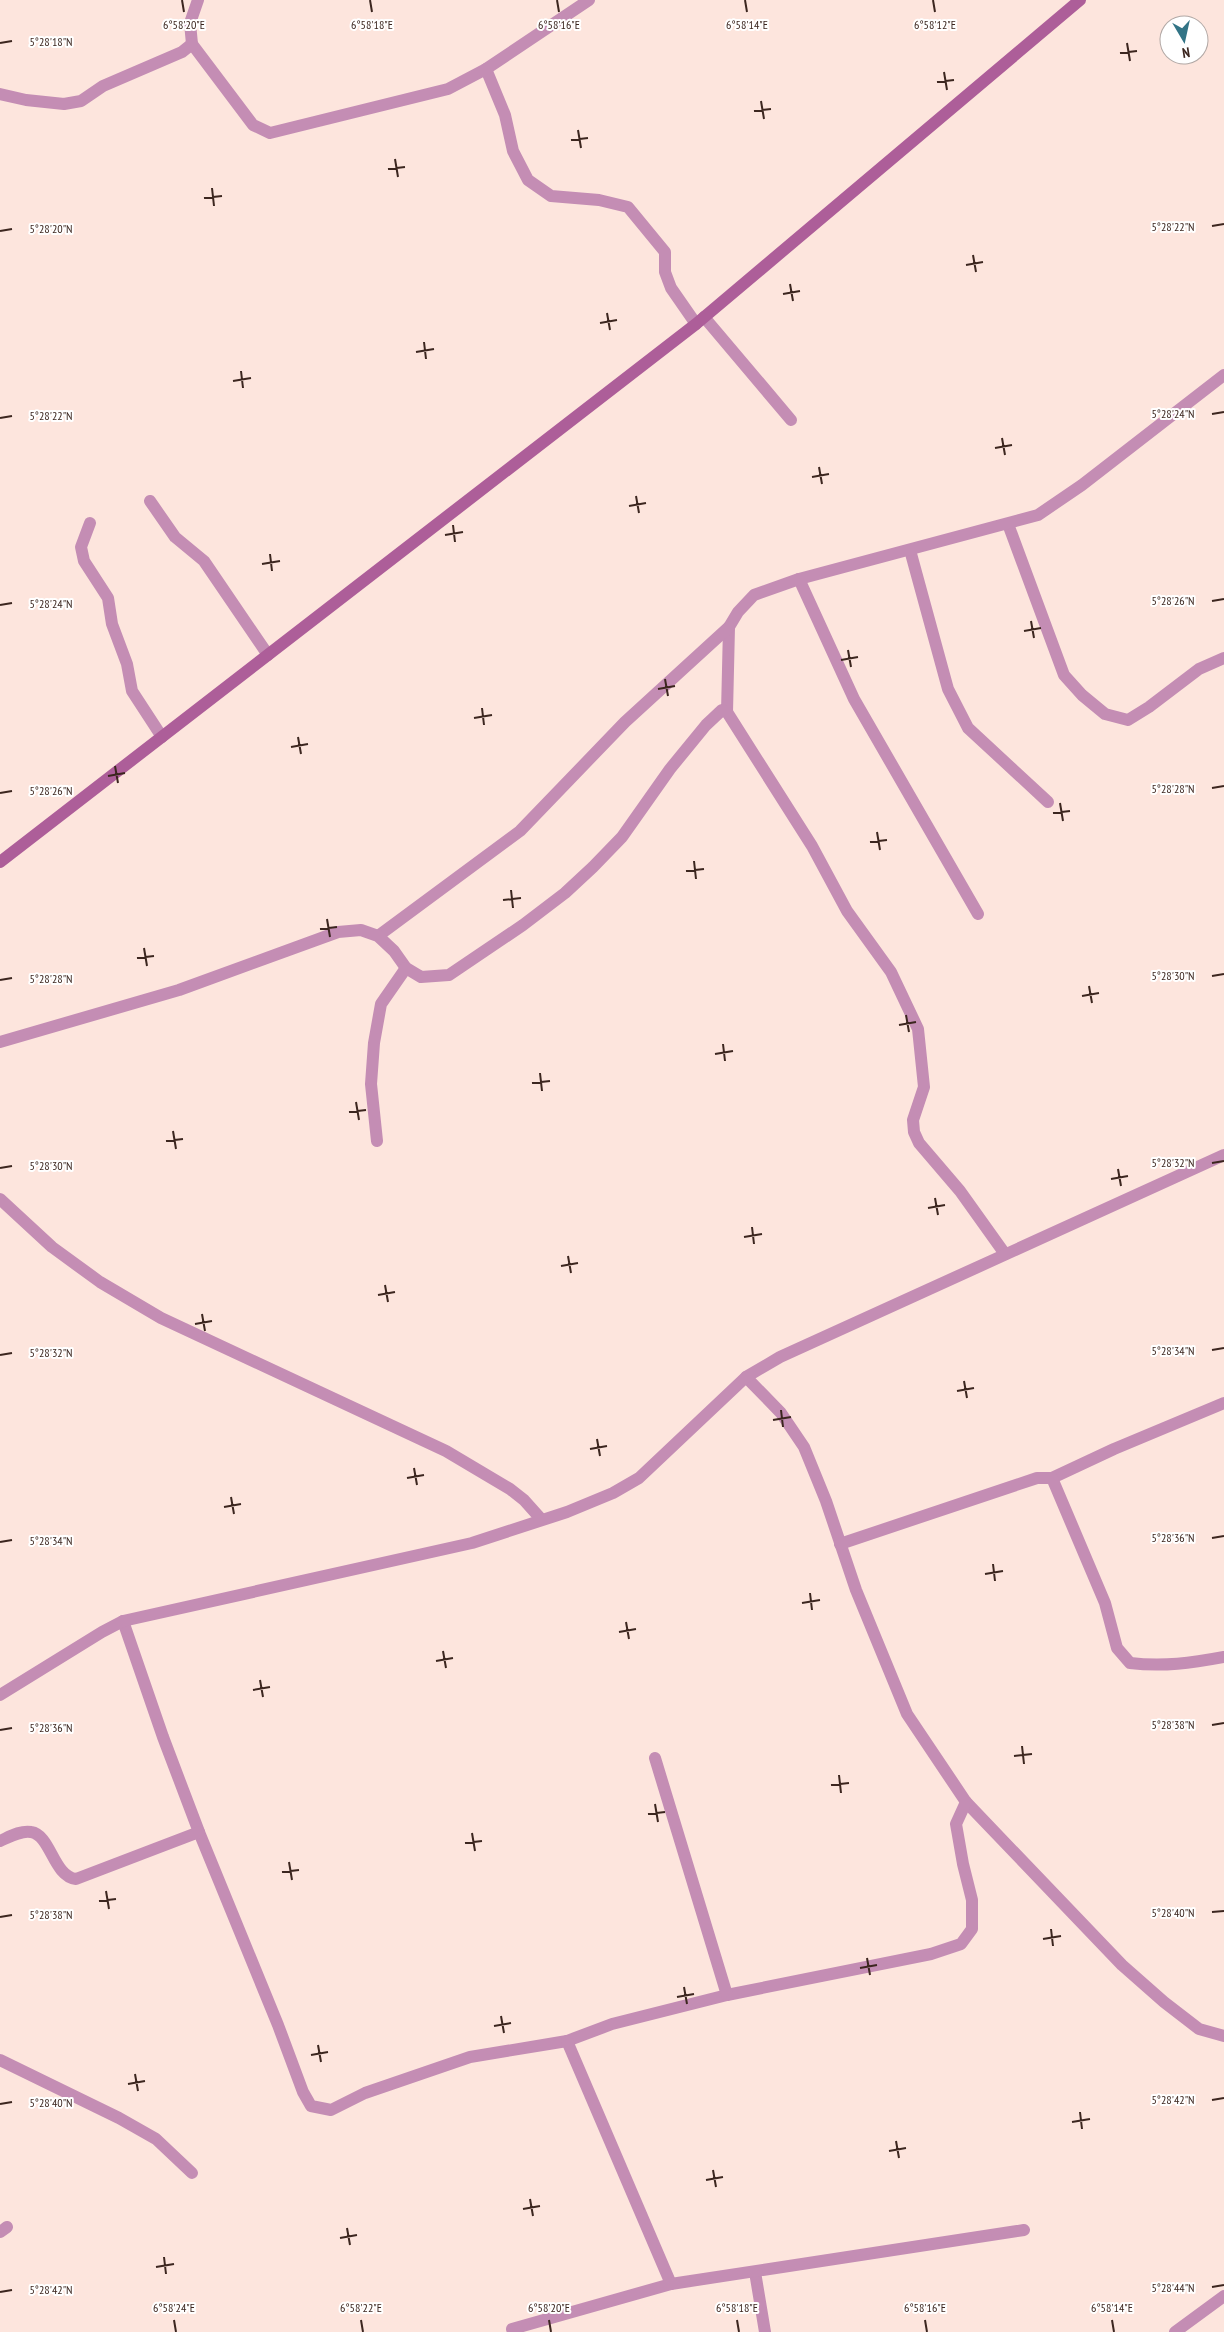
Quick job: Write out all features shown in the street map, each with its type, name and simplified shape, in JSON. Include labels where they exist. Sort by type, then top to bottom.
[{"type":"main road","points":[[0,862],[700,321],[1080,0]]},
{"type":"street","points":[[198,0],[190,23],[192,44],[253,125],[270,132],[448,88],[486,69],[583,2]]},
{"type":"street","points":[[0,94],[26,100],[64,104],[81,101],[103,86],[182,52],[192,44]]},
{"type":"street","points":[[486,69],[505,114],[513,151],[528,180],[551,196],[600,200],[628,207],[665,252],[665,272],[670,288],[791,420]]},
{"type":"street","points":[[378,936],[520,831],[625,722],[729,626],[738,612],[754,596],[800,579],[1038,515],[1082,485],[1224,375]]},
{"type":"street","points":[[150,501],[175,537],[204,561],[268,655]]},
{"type":"street","points":[[90,523],[81,547],[84,561],[108,598],[112,624],[127,664],[132,691],[162,737]]},
{"type":"street","points":[[1008,524],[1064,675],[1082,695],[1105,714],[1128,720],[1149,707],[1199,669],[1224,658]]},
{"type":"street","points":[[910,550],[948,689],[968,728],[1048,802]]},
{"type":"street","points":[[800,579],[854,699],[978,914]]},
{"type":"street","points":[[729,626],[727,712],[812,846],[847,911],[891,972],[918,1028],[924,1087],[913,1120],[914,1132],[919,1143],[960,1191],[1005,1254]]},
{"type":"street","points":[[0,1042],[179,990],[338,932],[361,930],[378,936],[394,951],[406,968],[421,977],[448,975],[523,925],[565,892],[622,837],[670,769],[715,715],[722,710],[727,712]]},
{"type":"street","points":[[377,1141],[370,1084],[374,1043],[382,1004],[406,968]]},
{"type":"street","points":[[0,1695],[123,1621],[472,1543],[613,1493],[639,1478],[746,1377],[780,1357],[1224,1155]]},
{"type":"street","points":[[0,1199],[52,1247],[100,1282],[161,1318],[446,1451],[510,1489],[524,1500],[541,1519]]},
{"type":"street","points":[[746,1377],[781,1413],[804,1447],[826,1501],[856,1590],[907,1714],[966,1802],[1122,1964],[1164,2002],[1199,2029],[1224,2036]]},
{"type":"street","points":[[840,1544],[1036,1478],[1052,1478],[1114,1449],[1224,1403]]},
{"type":"street","points":[[1052,1478],[1105,1603],[1117,1648],[1130,1663],[1151,1666],[1184,1664],[1224,1656]]},
{"type":"street","points":[[123,1621],[163,1737],[199,1832],[278,2025],[303,2092],[311,2106],[331,2110],[365,2093],[470,2057],[567,2041],[612,2024],[727,1995],[931,1954],[960,1944],[972,1929],[972,1900],[956,1824],[966,1802]]},
{"type":"street","points":[[655,1758],[727,1995]]},
{"type":"street","points":[[0,1841],[21,1832],[31,1832],[39,1836],[63,1872],[69,1878],[76,1879],[199,1832]]},
{"type":"street","points":[[567,2041],[672,2284]]},
{"type":"street","points":[[0,2060],[120,2118],[149,2135],[192,2173]]},
{"type":"street","points":[[512,2328],[672,2284],[1024,2230]]},
{"type":"street","points":[[755,2272],[766,2332]]},
{"type":"street","points":[[1176,2332],[1224,2296]]}]
